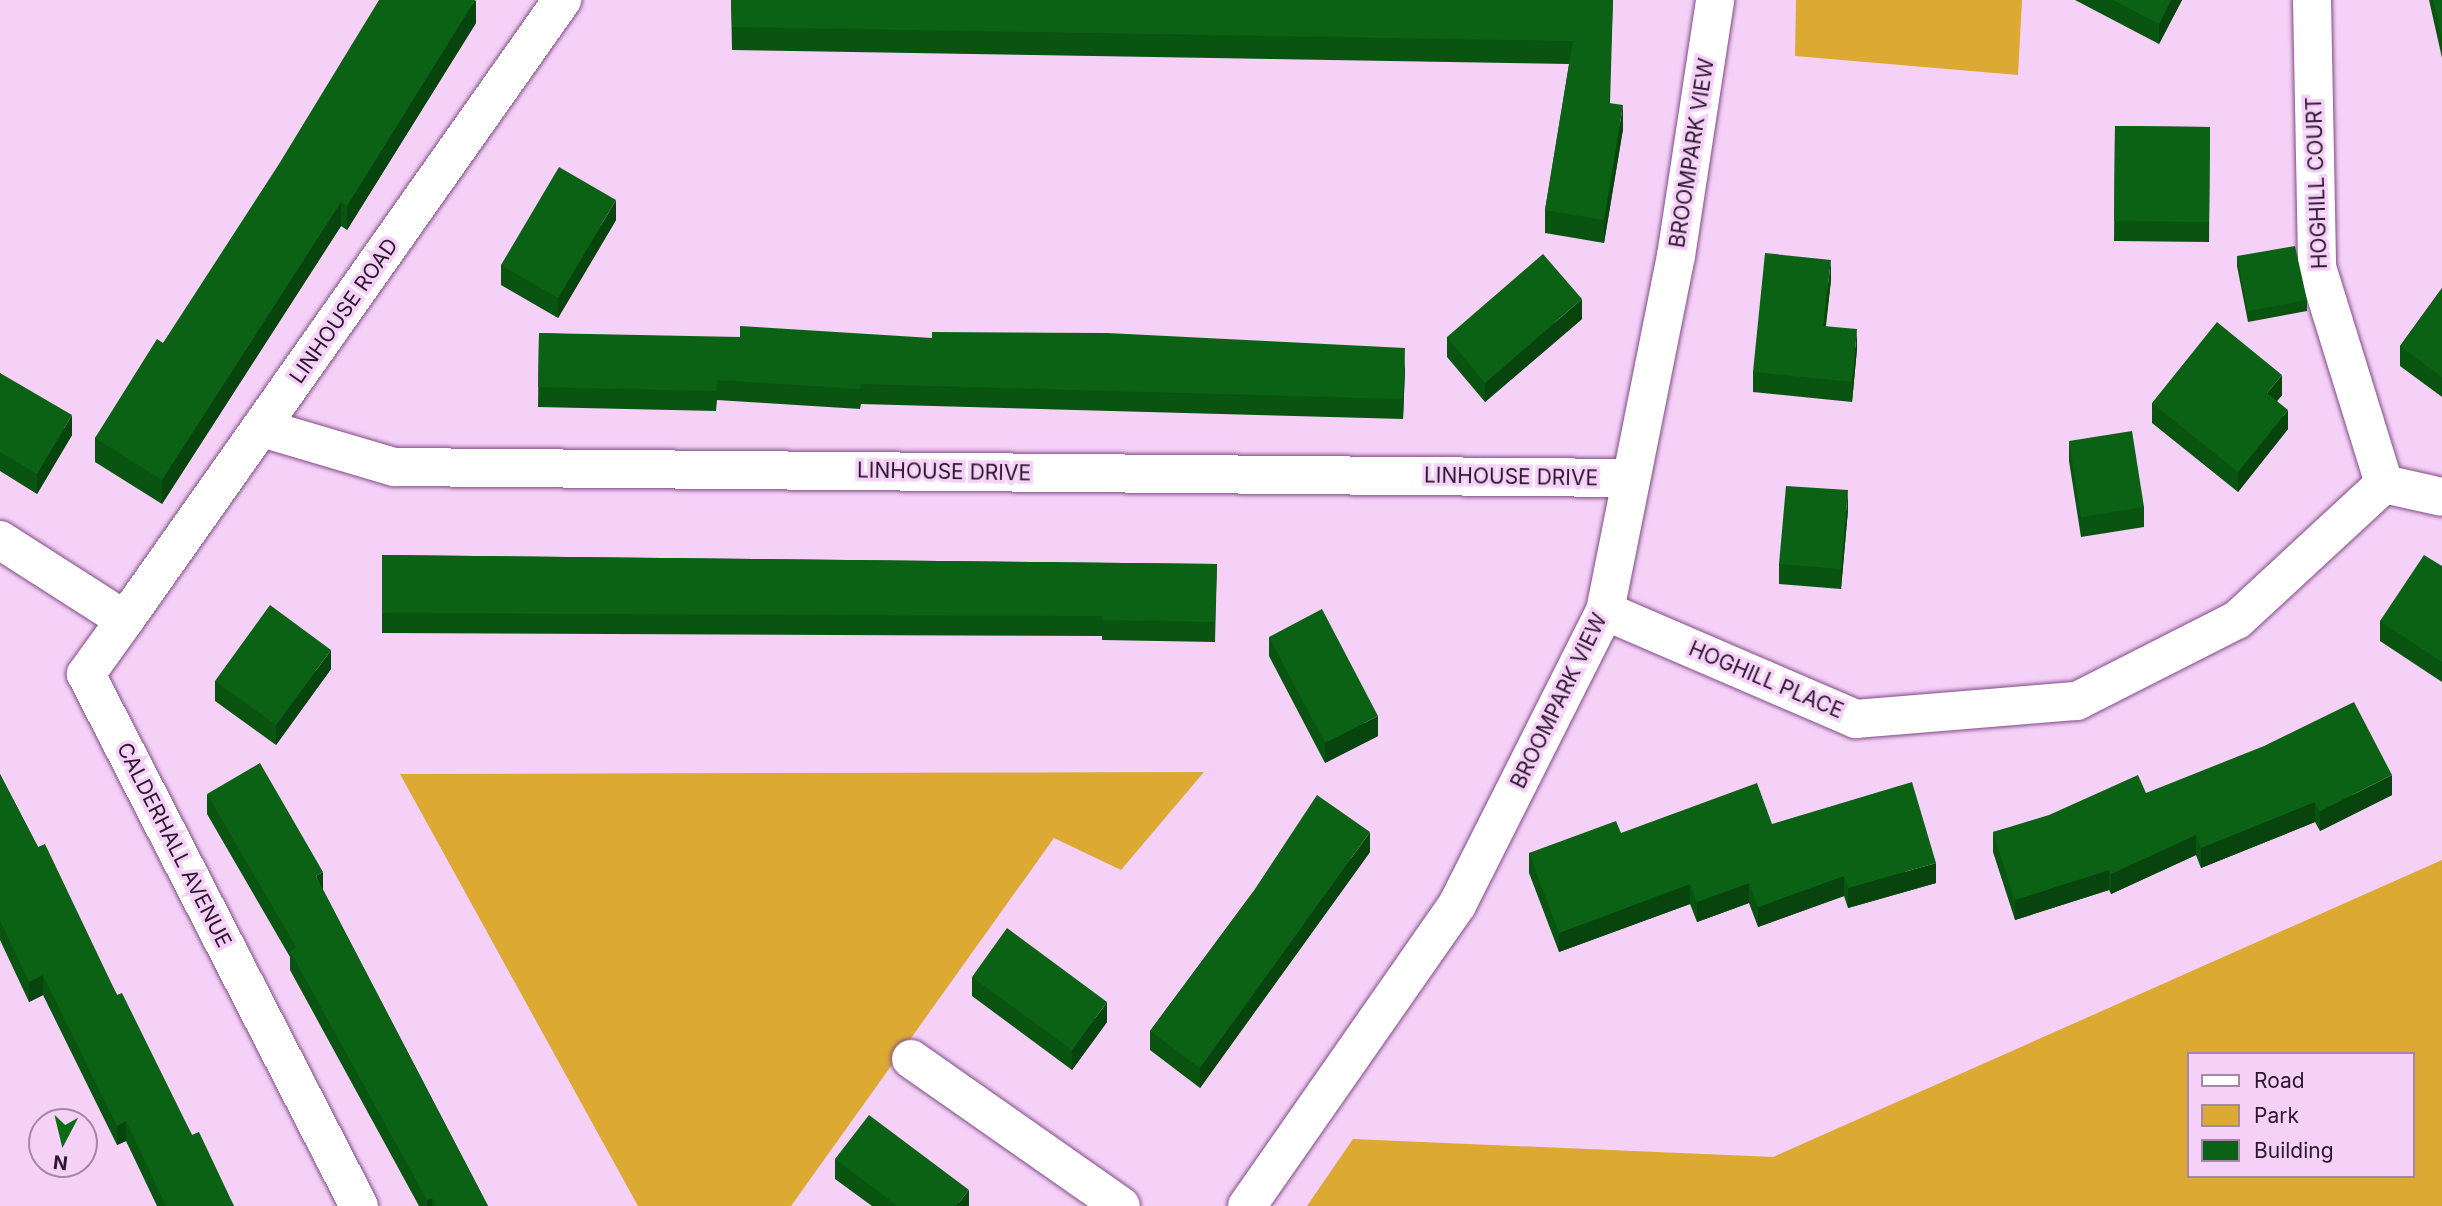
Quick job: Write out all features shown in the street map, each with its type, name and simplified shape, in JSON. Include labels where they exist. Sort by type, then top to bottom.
[{"type":"street","name":"LINHOUSE ROAD","points":[[125,620],[562,0]]},
{"type":"street","name":"BROOMPARK VIEW","points":[[1247,1206],[1457,905],[1605,611],[1676,256],[1715,0]]},
{"type":"street","name":"HOGHILL COURT","points":[[2312,0],[2317,267],[2384,484]]},
{"type":"street","name":"LINHOUSE DRIVE","points":[[262,428],[394,467],[1631,478]]},
{"type":"street","points":[[2384,484],[2442,497]]},
{"type":"street","name":"HOGHILL PLACE","points":[[1605,611],[1856,719],[2077,701],[2237,620],[2384,484]]},
{"type":"street","points":[[0,540],[125,620]]},
{"type":"street","name":"CALDERHALL AVENUE","points":[[125,620],[86,674],[359,1206]]},
{"type":"street","points":[[911,1059],[1121,1206]]},
{"type":"green space","points":[[1796,0],[2022,0],[2018,75],[1795,56]]},
{"type":"green space","points":[[1204,772],[1121,870],[1054,838],[791,1206],[638,1206],[400,774]]},
{"type":"green space","points":[[2442,860],[2442,1206],[1307,1206],[1353,1139],[1773,1157]]},
{"type":"building","points":[[379,0],[475,0],[347,206],[341,202],[162,480],[95,438],[157,339],[163,343],[279,164]]},
{"type":"building","points":[[731,0],[1613,0],[1609,103],[1623,105],[1604,220],[1545,210],[1573,41],[732,27]]},
{"type":"building","points":[[2113,0],[2171,0],[2159,24]]},
{"type":"building","points":[[2433,0],[2442,0],[2442,38]]},
{"type":"building","points":[[2115,126],[2210,127],[2209,222],[2114,221]]},
{"type":"building","points":[[559,167],[616,200],[558,298],[501,265]]},
{"type":"building","points":[[2295,246],[2307,300],[2248,311],[2237,256]]},
{"type":"building","points":[[1765,253],[1831,260],[1823,326],[1857,329],[1852,382],[1753,372]]},
{"type":"building","points":[[1543,254],[1582,299],[1485,383],[1447,337]]},
{"type":"building","points":[[2442,288],[2442,377],[2400,346]]},
{"type":"building","points":[[2217,322],[2282,375],[2267,393],[2288,410],[2238,472],[2152,403]]},
{"type":"building","points":[[740,326],[932,338],[932,332],[1107,333],[1405,348],[1403,399],[861,384],[860,389],[717,380],[716,391],[538,387],[539,333],[740,337]]},
{"type":"building","points":[[0,373],[72,415],[37,474],[0,452]]},
{"type":"building","points":[[2132,431],[2144,507],[2081,517],[2069,441]]},
{"type":"building","points":[[1786,486],[1848,490],[1841,569],[1779,564]]},
{"type":"building","points":[[382,555],[1217,564],[1215,622],[1102,620],[1102,616],[382,613]]},
{"type":"building","points":[[2424,555],[2442,566],[2442,662],[2380,621]]},
{"type":"building","points":[[270,605],[331,650],[276,725],[215,681]]},
{"type":"building","points":[[1322,609],[1378,716],[1325,743],[1269,637]]},
{"type":"building","points":[[2354,702],[2392,775],[2320,811],[2315,802],[2201,848],[2196,835],[2111,874],[2109,870],[2015,900],[1993,832],[2049,815],[2138,775],[2146,793],[2264,746]]},
{"type":"building","points":[[260,763],[323,872],[316,876],[488,1206],[436,1206],[432,1198],[427,1200],[290,951],[296,947],[207,794]]},
{"type":"building","points":[[0,774],[38,847],[45,844],[117,995],[122,993],[192,1135],[199,1132],[234,1206],[166,1206],[126,1121],[117,1126],[43,975],[29,982],[0,920]]},
{"type":"building","points":[[1912,782],[1936,863],[1848,888],[1844,876],[1758,907],[1749,883],[1697,902],[1690,884],[1559,933],[1529,853],[1616,821],[1621,833],[1757,783],[1772,824]]},
{"type":"building","points":[[1317,795],[1370,832],[1200,1068],[1150,1031],[1253,892]]},
{"type":"building","points":[[1007,928],[1107,1002],[1072,1050],[972,977]]},
{"type":"building","points":[[869,1115],[969,1190],[956,1206],[898,1206],[835,1159]]}]
